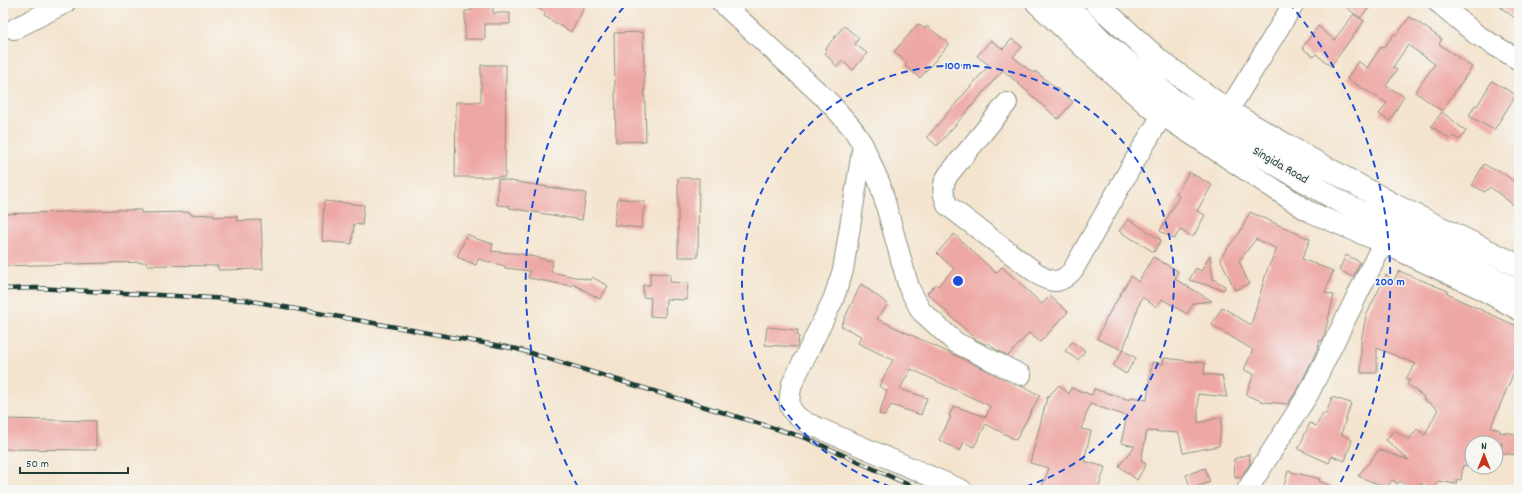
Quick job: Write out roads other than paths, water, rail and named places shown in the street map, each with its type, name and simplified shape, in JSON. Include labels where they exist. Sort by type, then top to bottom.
[{"type":"highway","name":"Singida Road","points":[[1065,3],[1167,107],[1245,146],[1339,201],[1519,291]]},
{"type":"highway","name":"Singida Road","points":[[1096,3],[1161,62],[1228,111],[1310,159],[1398,207],[1519,266]]},
{"type":"street","points":[[14,29],[65,3]]},
{"type":"street","points":[[722,3],[831,104],[853,129],[863,145],[880,184],[909,288],[921,311],[956,342],[1021,374]]},
{"type":"street","points":[[1036,3],[1148,106],[1167,107],[1308,211],[1479,288],[1519,310]]},
{"type":"street","points":[[1228,111],[1294,3]]},
{"type":"street","points":[[1439,3],[1477,35],[1519,60]]},
{"type":"street","points":[[1007,103],[948,175],[943,184],[943,193],[947,205],[1047,280],[1058,281],[1066,278],[1074,270],[1132,165],[1167,107]]},
{"type":"street","points":[[863,145],[843,270],[833,300],[792,384],[789,396],[790,408],[795,416],[807,423],[962,490]]},
{"type":"street","points":[[1247,490],[1309,393],[1383,244]]},
{"type":"railway","points":[[3,289],[37,288],[246,300],[517,349],[806,438],[920,490]]}]
